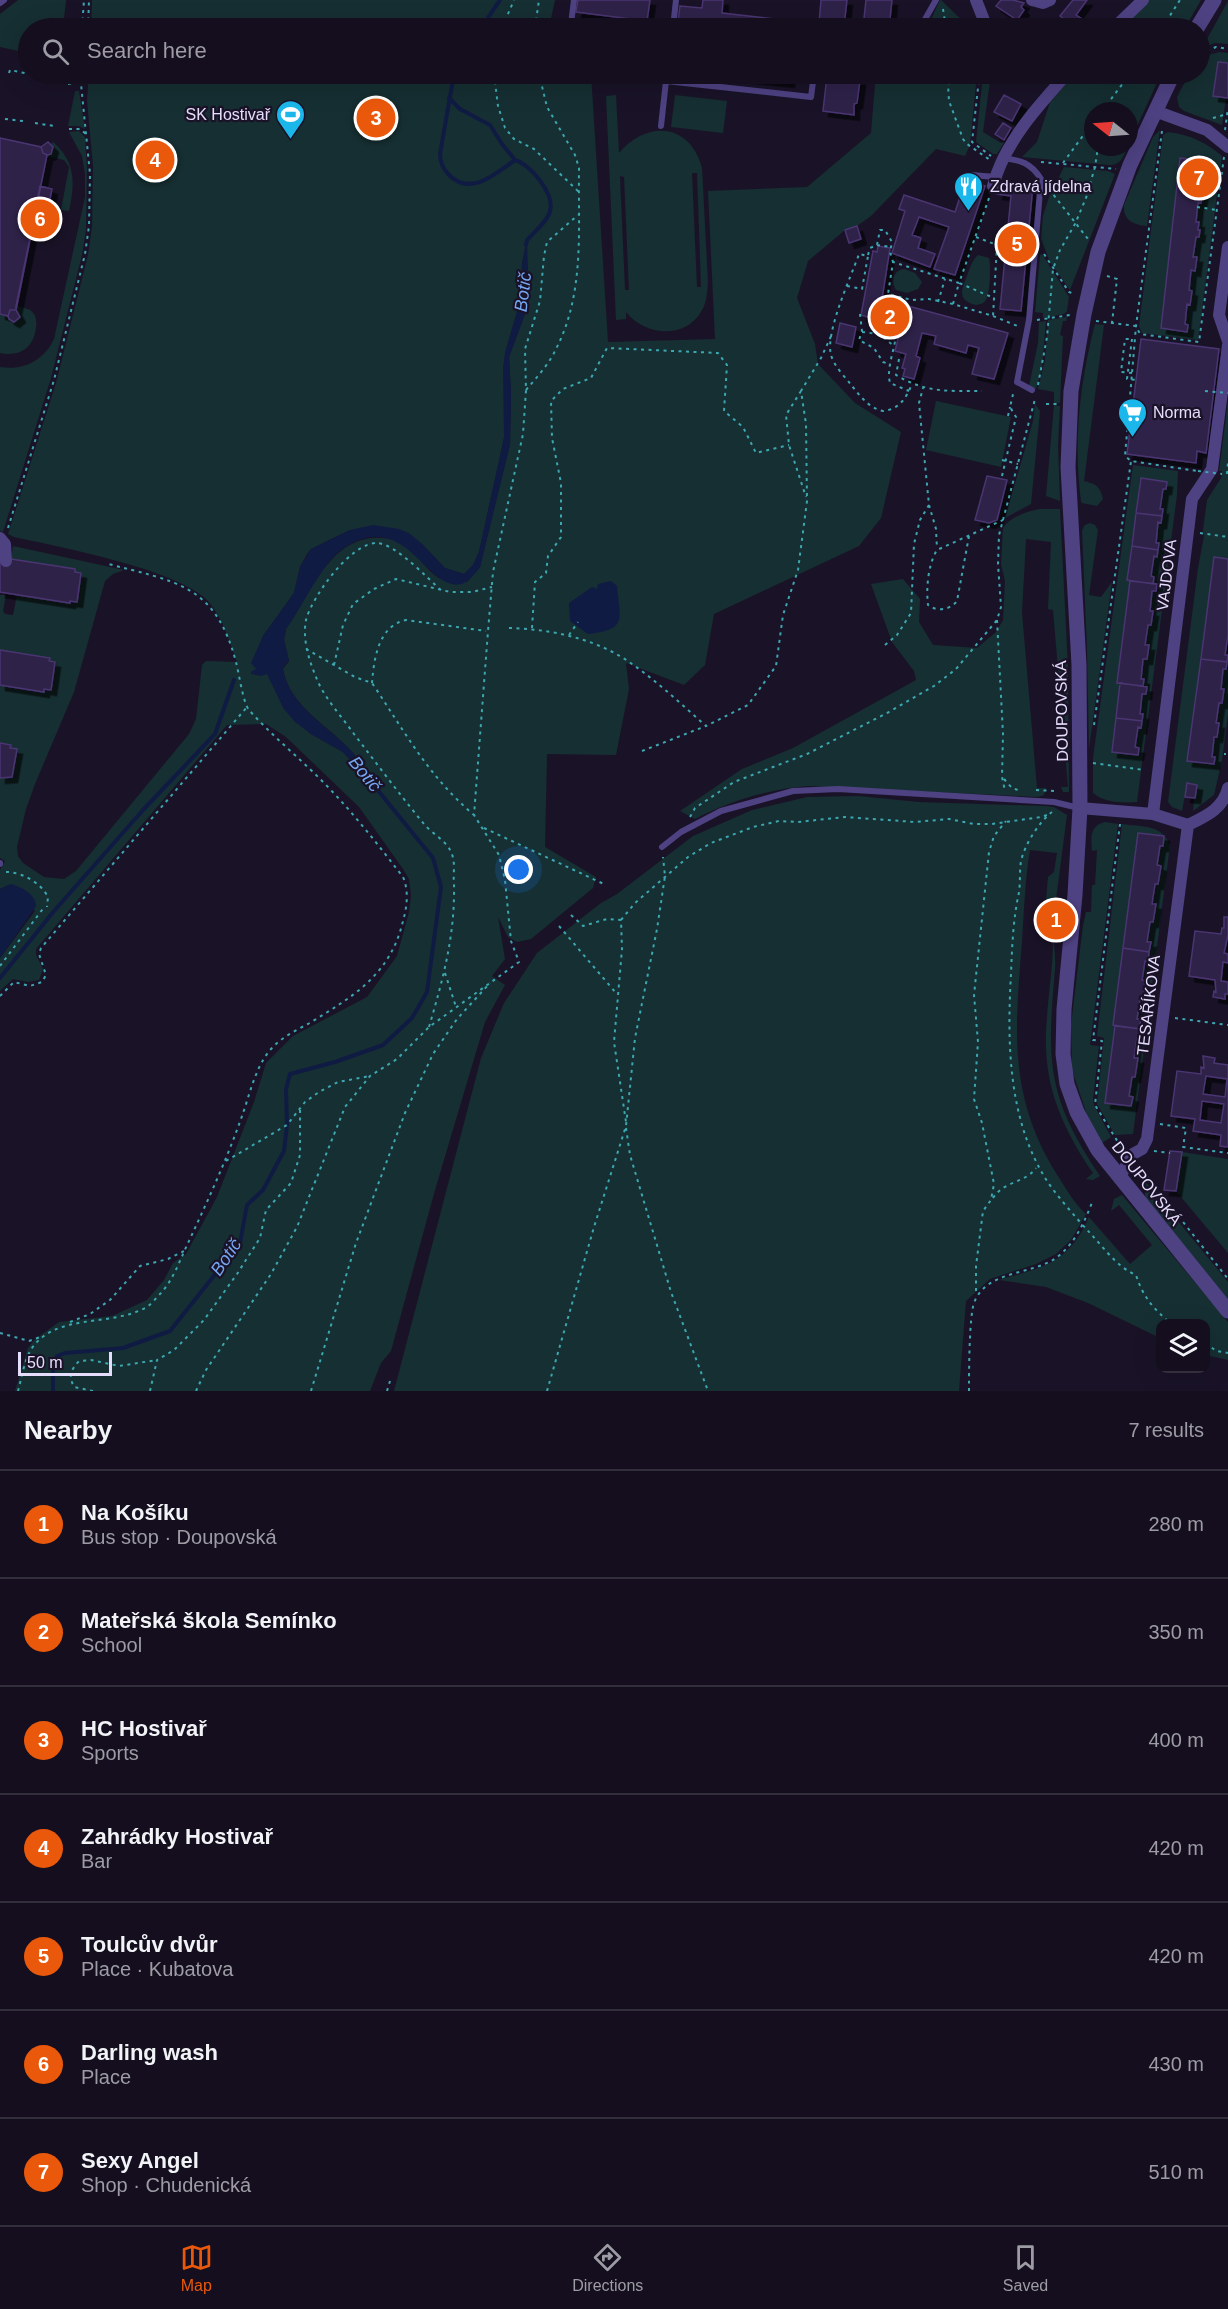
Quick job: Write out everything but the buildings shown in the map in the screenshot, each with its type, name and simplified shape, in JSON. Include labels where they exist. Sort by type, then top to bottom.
[{"type":"street","points":[[976,0],[983,18]]},
{"type":"street","points":[[1032,0],[1043,3],[1050,0]]},
{"type":"street","points":[[1124,18],[1143,0]]},
{"type":"street","points":[[1203,18],[1214,0]]},
{"type":"street","points":[[994,182],[997,157],[1058,84]]},
{"type":"street","name":"DOUPOVSKÁ","points":[[1170,84],[1162,114],[1120,191],[1098,252],[1084,314],[1071,391],[1068,467],[1079,665],[1075,895],[1064,1009],[1063,1054],[1067,1084],[1077,1112],[1094,1144],[1228,1311]]},
{"type":"street","points":[[1162,114],[1208,130],[1226,151]]},
{"type":"street","name":"VAJDOVA","points":[[1153,814],[1192,499],[1212,470],[1228,343],[1219,315],[1228,247]]},
{"type":"street","points":[[3,535],[6,561]]},
{"type":"street","points":[[1075,806],[1153,814],[1188,825],[1217,808],[1225,798],[1228,788]]},
{"type":"street","name":"TESAŘÍKOVA","points":[[1119,1178],[1133,1155],[1144,1146],[1150,1123],[1188,825]]},
{"type":"lane","points":[[0,3],[4,0]]},
{"type":"lane","points":[[572,18],[574,0]]},
{"type":"lane","points":[[674,18],[676,0]]},
{"type":"lane","points":[[926,18],[936,0]]},
{"type":"lane","points":[[661,126],[666,84]]},
{"type":"lane","points":[[693,84],[811,97],[813,84]]},
{"type":"lane","points":[[997,157],[1023,160],[1035,169],[1041,179],[1029,320],[1017,382],[1032,390]]},
{"type":"lane","points":[[972,175],[994,182]]},
{"type":"lane","points":[[662,847],[681,832],[721,811],[794,791],[838,789],[1054,802],[1075,806]]},
{"type":"path","points":[[83,18],[84,0]]},
{"type":"path","points":[[88,18],[89,0]]},
{"type":"path","points":[[506,18],[514,0]]},
{"type":"path","points":[[536,18],[539,0]]},
{"type":"path","points":[[941,0],[944,18]]},
{"type":"path","points":[[1168,18],[1180,0]]},
{"type":"path","points":[[1210,50],[1216,47],[1228,49]]},
{"type":"path","points":[[9,73],[9,70],[18,72]]},
{"type":"path","points":[[3,535],[54,380],[85,254],[89,205],[87,135],[79,84]]},
{"type":"path","points":[[495,84],[498,106],[505,129],[514,139],[534,149],[579,192]]},
{"type":"path","points":[[526,390],[556,350],[571,313],[578,272],[579,168],[576,154],[547,107],[541,84]]},
{"type":"path","points":[[948,84],[949,101],[963,139],[993,162],[997,157],[972,142],[978,84]]},
{"type":"path","points":[[1109,102],[1122,84]]},
{"type":"path","points":[[1225,130],[1228,108]]},
{"type":"path","points":[[1162,114],[1162,131],[1136,326],[1125,456],[1131,461],[1222,474],[1227,474],[1228,462]]},
{"type":"path","points":[[1206,120],[1227,114]]},
{"type":"path","points":[[5,118],[23,122]]},
{"type":"path","points":[[34,123],[54,126]]},
{"type":"path","points":[[69,129],[78,128],[87,135]]},
{"type":"path","points":[[1062,164],[1084,134]]},
{"type":"path","points":[[1136,326],[1140,334],[1200,342],[1226,151]]},
{"type":"path","points":[[1008,800],[1002,777],[1003,734],[997,620],[1001,608],[999,535],[1042,369],[1045,319],[1053,269],[1086,198],[1097,156]]},
{"type":"path","points":[[1023,160],[1120,169]]},
{"type":"path","points":[[1201,178],[1203,178],[1203,173],[1222,176]]},
{"type":"path","points":[[1041,179],[1092,244]]},
{"type":"path","points":[[953,304],[994,182]]},
{"type":"path","points":[[1198,208],[1217,210]]},
{"type":"path","points":[[474,815],[492,587],[523,434],[526,390],[525,349],[540,301],[547,242],[578,215]]},
{"type":"path","points":[[876,245],[880,231],[885,230],[892,242],[893,262],[888,294],[912,300],[929,299],[953,304],[1021,327]]},
{"type":"path","points":[[976,237],[997,245],[993,316]]},
{"type":"path","points":[[847,286],[862,289],[870,248],[876,245],[891,247]]},
{"type":"path","points":[[1037,246],[1069,292],[1074,294]]},
{"type":"path","points":[[807,501],[789,445],[786,415],[821,358],[832,334],[859,254],[868,256]]},
{"type":"path","points":[[893,262],[959,283],[994,298]]},
{"type":"path","points":[[1109,266],[1107,277],[1117,279],[1112,323]]},
{"type":"path","points":[[938,302],[945,279]]},
{"type":"path","points":[[860,314],[859,340],[875,349],[883,362],[889,364]]},
{"type":"path","points":[[1045,319],[1070,315]]},
{"type":"path","points":[[1096,321],[1136,326]]},
{"type":"path","points":[[894,327],[897,334],[889,364],[890,383],[909,391]]},
{"type":"path","points":[[861,332],[879,334],[894,346]]},
{"type":"path","points":[[832,334],[831,355],[855,389],[873,408],[887,411],[894,408],[901,403],[912,384]]},
{"type":"path","points":[[1132,373],[1121,372],[1125,339],[1132,339],[1127,378],[1136,380]]},
{"type":"path","points":[[532,628],[536,582],[546,573],[548,556],[561,537],[561,483],[552,438],[551,401],[563,390],[591,378],[607,348],[718,353],[727,365],[724,411],[742,427],[756,453],[789,445]]},
{"type":"path","points":[[899,358],[896,375],[912,384],[943,391],[982,391]]},
{"type":"path","points":[[1008,416],[1017,382]]},
{"type":"path","points":[[923,388],[919,403],[929,505],[936,529],[937,550]]},
{"type":"path","points":[[642,751],[706,726],[748,705],[776,666],[783,615],[798,570],[807,501],[806,424],[801,391]]},
{"type":"path","points":[[1205,391],[1228,393]]},
{"type":"path","points":[[1046,404],[1062,405]]},
{"type":"path","points":[[1002,476],[1016,417],[1010,407]]},
{"type":"path","points":[[1004,461],[1018,464]]},
{"type":"path","points":[[1094,729],[1131,461]]},
{"type":"path","points":[[885,645],[897,635],[911,613],[914,544],[920,520],[929,505]]},
{"type":"path","points":[[969,536],[957,601],[947,609],[931,608],[927,597],[933,556],[937,550],[1003,520]]},
{"type":"path","points":[[1209,534],[1228,537]]},
{"type":"path","points":[[429,1027],[445,973],[454,916],[453,856],[442,839],[427,827],[399,793],[329,700],[319,683],[306,649],[306,619],[315,600],[342,562],[354,551],[378,543],[396,551],[442,591]]},
{"type":"path","points":[[66,1324],[126,1316],[147,1307],[164,1290],[226,1161],[257,1075],[268,1053],[286,1037],[354,996],[382,967],[394,949],[402,926],[406,900],[406,883],[403,877],[361,823],[247,707],[235,658],[223,626],[204,600],[171,581],[105,563]]},
{"type":"path","points":[[334,665],[343,625],[353,604],[374,589],[396,579],[442,591],[472,592],[492,587]]},
{"type":"path","points":[[196,1391],[207,1370],[260,1292],[297,1227],[345,1107],[370,1076],[397,1059],[429,1027],[519,962],[512,941],[502,867],[493,844],[474,815],[455,799],[433,775],[397,724],[372,683],[374,661],[381,640],[388,629],[397,622],[406,620],[488,631]]},
{"type":"path","points":[[681,832],[695,808],[734,782],[807,754],[889,712],[933,686],[956,669],[997,620]]},
{"type":"path","points":[[569,635],[578,622]]},
{"type":"path","points":[[509,628],[532,628],[569,635],[630,662],[706,726]]},
{"type":"path","points":[[306,649],[355,677],[372,683]]},
{"type":"path","points":[[0,996],[14,982],[30,986],[42,982],[46,975],[39,954],[41,948],[247,707]]},
{"type":"path","points":[[1091,763],[1144,770]]},
{"type":"path","points":[[1002,777],[1012,788],[1024,790]]},
{"type":"path","points":[[1030,790],[1054,791]]},
{"type":"path","points":[[708,1391],[670,1292],[630,1155],[614,1042],[622,949],[621,920],[665,876],[711,843],[734,832],[779,821],[798,822],[845,816],[915,822],[949,819],[974,824],[992,824],[1041,818],[1075,806]]},
{"type":"path","points":[[1121,812],[1093,1040],[1102,1041],[1095,1105],[1121,1147]]},
{"type":"path","points":[[1050,814],[1041,822],[1022,859],[1013,934],[1009,1050],[1016,1100],[1030,1147],[1047,1181],[1082,1224],[1125,1270],[1136,1275],[1142,1293],[1152,1307],[1167,1319]]},
{"type":"path","points":[[991,1200],[994,1185],[991,1162],[974,1099],[978,1042],[974,995],[989,852],[994,836],[1006,821]]},
{"type":"path","points":[[483,828],[606,885]]},
{"type":"path","points":[[547,1391],[626,1125],[635,1038],[665,876],[662,847]]},
{"type":"path","points":[[0,871],[18,873],[40,886],[48,897],[46,907],[0,966]]},
{"type":"path","points":[[571,915],[583,926],[607,919],[621,920]]},
{"type":"path","points":[[559,926],[617,994]]},
{"type":"path","points":[[445,973],[456,1007]]},
{"type":"path","points":[[311,1391],[356,1243],[405,1113],[433,1054],[457,1019],[493,980]]},
{"type":"path","points":[[1168,1017],[1228,1025]]},
{"type":"path","points":[[226,1161],[287,1125],[305,1102],[319,1092],[338,1082],[370,1076]]},
{"type":"path","points":[[93,1391],[74,1387],[70,1378],[72,1369],[80,1360],[119,1366],[157,1360],[174,1350],[204,1320],[260,1238],[266,1209],[291,1183],[300,1155],[300,1110]]},
{"type":"path","points":[[1150,1123],[1186,1128],[1183,1147],[1228,1153]]},
{"type":"path","points":[[1151,1151],[1170,1153]]},
{"type":"path","points":[[976,1291],[976,1266],[983,1211],[1006,1185],[1025,1178],[1036,1168]]},
{"type":"path","points":[[1146,1176],[1228,1279]]},
{"type":"path","points":[[969,1391],[974,1303],[995,1280],[1056,1258],[1073,1241],[1092,1200]]},
{"type":"path","points":[[0,1333],[28,1341],[37,1340],[90,1314],[104,1304],[140,1266],[168,1259],[184,1251]]},
{"type":"path","points":[[18,1391],[24,1367],[33,1348],[49,1334]]},
{"type":"path","points":[[1210,1346],[1216,1351],[1228,1353]]},
{"type":"path","points":[[150,1391],[157,1360]]},
{"type":"path","points":[[387,1391],[390,1382]]},
{"type":"green space","points":[[18,0],[66,0],[64,18],[18,18],[18,51],[0,47],[0,14]]},
{"type":"green space","points":[[92,0],[555,0],[551,18],[91,18]]},
{"type":"green space","points":[[941,0],[960,18],[932,18]]},
{"type":"green space","points":[[1148,0],[1201,0],[1191,18],[1131,18]]},
{"type":"green space","points":[[1228,1],[1228,44],[1210,45],[1210,34]]},
{"type":"green space","points":[[1228,53],[1228,63],[1218,62],[1213,96],[1226,98],[1222,125],[1184,111],[1179,107],[1177,97],[1184,84],[1210,84],[1210,54]]},
{"type":"green space","points":[[88,84],[592,84],[608,342],[715,339],[708,191],[807,187],[871,133],[875,84],[976,84],[970,145],[965,156],[936,149],[871,216],[857,226],[845,230],[808,261],[797,298],[815,344],[818,364],[855,403],[901,432],[881,518],[859,546],[714,614],[705,665],[684,685],[626,663],[629,689],[616,755],[547,754],[545,847],[596,877],[593,888],[531,939],[517,942],[508,937],[498,917],[505,959],[492,976],[505,985],[485,1022],[435,1190],[391,1351],[381,1363],[370,1391],[15,1391],[28,1348],[34,1340],[59,1322],[112,1316],[147,1300],[164,1280],[173,1263],[186,1254],[217,1197],[254,1102],[266,1063],[293,1036],[367,997],[397,956],[409,912],[411,895],[409,879],[359,807],[286,737],[266,724],[227,725],[36,949],[36,955],[43,969],[39,980],[28,982],[13,979],[0,991],[0,958],[35,911],[11,884],[0,889],[0,870],[5,861],[0,858],[0,778],[12,777],[16,749],[0,743],[0,685],[43,692],[44,689],[51,690],[55,662],[49,661],[50,659],[0,650],[0,595],[6,595],[3,611],[5,614],[13,615],[17,595],[69,603],[70,601],[77,602],[81,574],[75,572],[75,569],[11,559],[13,546],[124,570],[113,574],[105,581],[74,692],[26,809],[17,847],[18,856],[23,863],[44,877],[64,879],[76,871],[189,734],[196,719],[202,665],[206,661],[237,662],[213,607],[192,589],[144,569],[8,534],[56,383],[88,255],[92,227],[93,166],[87,100]],"holes":[[[526,244],[529,303],[509,357],[510,444],[480,567],[467,582],[445,580],[434,575],[406,546],[397,541],[371,538],[355,542],[342,550],[321,573],[286,629],[284,640],[289,661],[283,669],[287,683],[302,705],[353,753],[375,787],[343,752],[311,734],[284,709],[267,673],[251,672],[257,669],[263,636],[294,593],[300,567],[307,554],[311,549],[350,530],[421,543],[445,568],[464,574],[473,565],[479,552],[504,438],[505,353],[521,298],[522,264]]]},
{"type":"green space","points":[[982,84],[990,84],[983,132],[1001,143],[1005,141],[997,154],[993,154],[976,142]]},
{"type":"green space","points":[[1066,84],[1156,84],[1138,124],[1138,102],[1084,102],[1084,156],[1123,156],[1116,164],[1022,157],[1037,142],[1050,102]]},
{"type":"green space","points":[[75,91],[79,91],[85,129],[68,126]]},
{"type":"green space","points":[[616,95],[619,153],[630,142],[642,135],[654,131],[666,131],[688,142],[696,153],[702,168],[708,282],[706,297],[704,307],[695,320],[676,330],[654,330],[634,320],[626,312],[626,319],[616,320],[606,96]],"holes":[[[692,173],[697,173],[701,287],[697,287]],[[620,176],[624,177],[629,290],[625,290]]]},
{"type":"green space","points":[[675,95],[727,101],[723,133],[671,127]]},
{"type":"green space","points":[[1160,130],[1147,226],[1130,221],[1125,214],[1124,205],[1153,137]]},
{"type":"green space","points":[[79,131],[85,137],[87,170],[86,230],[82,255],[51,378],[3,532],[0,531],[0,367],[17,367],[32,362],[45,353],[54,339],[85,197],[82,156],[69,132]]},
{"type":"green space","points":[[1168,132],[1191,137],[1222,156],[1198,340],[1142,333],[1139,326],[1163,135]],"holes":[[[1180,158],[1206,161],[1200,188],[1203,189],[1201,202],[1198,202],[1196,222],[1199,222],[1198,230],[1200,230],[1199,237],[1196,237],[1193,257],[1196,257],[1195,271],[1191,270],[1189,290],[1192,291],[1191,304],[1187,304],[1185,324],[1188,325],[1186,332],[1161,328]]]},
{"type":"green space","points":[[53,142],[70,165],[73,182],[69,211],[61,210],[69,167],[64,160],[46,156],[53,151],[51,144]]},
{"type":"green space","points":[[1064,167],[1108,171],[1115,174],[1070,290],[1050,262],[1041,239],[1043,216],[1049,197]]},
{"type":"green space","points":[[1042,254],[1069,297],[1067,311],[1064,314],[1043,318],[1043,313],[1035,312],[1040,255]]},
{"type":"green space","points":[[978,255],[989,258],[990,280],[986,300],[976,305],[963,298],[962,290],[971,264]]},
{"type":"green space","points":[[904,269],[915,273],[922,282],[918,289],[907,293],[896,290],[895,274]]},
{"type":"green space","points":[[16,306],[28,309],[34,314],[35,334],[29,346],[20,352],[0,353],[0,314],[8,316],[12,322],[17,321],[20,315]]},
{"type":"green space","points":[[1067,317],[1066,321],[1063,321],[1060,335],[1063,336],[1060,403],[1054,403],[1054,392],[1038,389],[1045,360],[1048,320]]},
{"type":"green space","points":[[1046,321],[1042,368],[1036,389],[1029,386],[1038,343],[1039,322]]},
{"type":"green space","points":[[1095,324],[1104,325],[1084,481],[1099,488],[1103,499],[1097,506],[1081,501],[1078,456],[1079,412],[1085,367]]},
{"type":"green space","points":[[936,401],[1011,417],[1001,467],[926,450]]},
{"type":"green space","points":[[1228,401],[1228,559],[1214,557],[1188,761],[1214,764],[1215,757],[1212,757],[1214,737],[1217,737],[1219,723],[1216,723],[1219,703],[1222,703],[1223,669],[1226,669],[1228,657],[1228,715],[1222,760],[1214,795],[1193,811],[1196,785],[1187,784],[1182,811],[1172,807],[1168,802],[1207,500],[1221,478],[1222,471],[1219,471]]},
{"type":"green space","points":[[1035,404],[1040,411],[1031,504],[1005,518],[1033,421]]},
{"type":"green space","points":[[1054,405],[1060,406],[1058,445],[1060,501],[1046,496]]},
{"type":"green space","points":[[1133,465],[1178,471],[1177,495],[1137,802],[1108,801],[1093,793],[1093,758]],"holes":[[[1140,479],[1167,482],[1163,489],[1160,509],[1163,509],[1161,523],[1158,522],[1156,543],[1159,543],[1151,576],[1154,577],[1153,584],[1157,585],[1156,591],[1152,591],[1150,611],[1153,612],[1145,645],[1149,646],[1147,659],[1143,659],[1141,679],[1144,679],[1143,686],[1146,687],[1142,694],[1140,714],[1143,715],[1141,728],[1138,727],[1135,747],[1137,755],[1112,751],[1120,683],[1117,682],[1130,581],[1127,580]]]},
{"type":"green space","points":[[1040,509],[1060,509],[1068,667],[1069,792],[1063,792],[1061,787],[1068,787],[1053,610],[1048,609],[1051,542],[1026,539],[1022,613],[1037,788],[1046,788],[1044,795],[1038,797],[808,786],[750,797],[695,819],[680,811],[742,769],[793,748],[916,680],[914,671],[892,642],[871,584],[903,579],[920,599],[919,622],[933,645],[977,648],[996,632],[1003,620],[1005,581],[1001,564],[1003,528],[1019,515]]},
{"type":"green space","points":[[1090,523],[1098,530],[1089,595],[1101,597],[1112,582],[1089,749],[1082,530]]},
{"type":"green space","points":[[858,796],[919,802],[1045,806],[1054,807],[1067,815],[1055,907],[1052,907],[1051,917],[1054,918],[1055,963],[1051,1054],[1060,1100],[1069,1123],[1100,1176],[1093,1180],[1086,1179],[1093,1173],[1062,1118],[1050,1080],[1046,1039],[1053,937],[1052,925],[1044,924],[1048,877],[1054,872],[1057,853],[1030,850],[1017,1032],[1022,1088],[1029,1116],[1040,1144],[1066,1189],[1086,1214],[1071,1240],[1056,1254],[1036,1264],[990,1279],[966,1301],[959,1391],[394,1391],[481,1058],[504,1003],[537,953],[693,836],[752,810],[807,797]]},
{"type":"green space","points":[[1105,822],[1118,824],[1090,1045],[1099,1046],[1094,1105],[1111,1137],[1102,1143],[1087,1115],[1072,1070],[1071,1025],[1083,925],[1086,912],[1091,912],[1092,885],[1095,885],[1097,850],[1092,851],[1092,833],[1096,826]]},
{"type":"green space","points":[[1122,824],[1150,828],[1162,833],[1170,845],[1133,1134],[1115,1135],[1097,1104],[1104,1038],[1097,1036]],"holes":[[[1138,833],[1164,837],[1157,865],[1161,866],[1158,884],[1155,884],[1153,922],[1150,922],[1147,942],[1150,943],[1148,961],[1145,961],[1142,980],[1146,981],[1137,1019],[1140,1019],[1139,1029],[1142,1030],[1140,1038],[1137,1038],[1134,1058],[1138,1059],[1129,1096],[1133,1097],[1131,1106],[1105,1103]]]},
{"type":"green space","points":[[1182,1152],[1228,1159],[1228,1253],[1176,1191]]},
{"type":"green space","points":[[1145,1181],[1228,1282],[1228,1299],[1145,1197]]},
{"type":"green space","points":[[1122,1195],[1228,1322],[1228,1360],[1210,1356],[1210,1319],[1156,1319],[1156,1336],[1088,1303],[1046,1287],[999,1280],[1042,1267],[1063,1254],[1081,1233],[1089,1217],[1130,1264],[1152,1245],[1119,1205],[1111,1211],[1114,1199]]},
{"type":"water","points":[[527,240],[529,303],[509,357],[510,444],[480,567],[464,583],[451,584],[439,578],[414,554],[399,544],[383,537],[364,539],[334,556],[319,575],[286,629],[284,640],[289,661],[283,669],[287,683],[302,706],[353,753],[379,792],[343,752],[295,722],[284,709],[267,674],[261,676],[251,674],[256,669],[251,663],[263,636],[294,593],[300,567],[311,549],[350,530],[373,525],[399,529],[409,533],[421,543],[445,568],[464,574],[473,565],[479,552],[504,438],[503,368],[521,298],[522,264]]},
{"type":"water","points":[[611,581],[617,586],[619,621],[610,629],[588,634],[570,621],[569,603],[592,587],[597,589],[598,584]]},
{"type":"water","points":[[11,884],[31,895],[36,906],[0,958],[0,889]]},
{"type":"waterway","name":"Botič","points":[[488,18],[500,0]]},
{"type":"waterway","name":"Botič","points":[[452,84],[440,154],[442,165],[449,175],[466,184],[483,181],[515,160],[528,167],[545,188],[551,204],[549,215],[527,240],[526,245]]},
{"type":"waterway","name":"Botič","points":[[449,98],[460,109],[490,125],[515,160]]},
{"type":"waterway","points":[[0,978],[54,911],[143,810],[215,734],[234,680]]},
{"type":"waterway","name":"Botič","points":[[53,1391],[53,1363],[57,1356],[65,1353],[123,1348],[170,1331],[240,1243],[247,1205],[263,1190],[284,1151],[287,1125],[286,1089],[290,1074],[335,1062],[383,1045],[412,1018],[427,992],[441,887],[433,858],[376,788]]},
{"type":"place","name":"HC Hostivař","points":[[376,118]]},
{"type":"place","name":"SK Hostivař","points":[[291,140]]},
{"type":"place","name":"Zahrádky Hostivař","points":[[155,160]]},
{"type":"place","name":"Sexy Angel","points":[[1199,178]]},
{"type":"place","name":"Zdravá jídelna","points":[[969,212]]},
{"type":"place","name":"Darling wash","points":[[40,219]]},
{"type":"place","name":"Toulcův dvůr","points":[[1017,244]]},
{"type":"place","name":"Mateřská škola Semínko","points":[[890,317]]},
{"type":"place","name":"Norma","points":[[1132,438]]},
{"type":"place","name":"Na Košíku","points":[[1056,920]]}]
